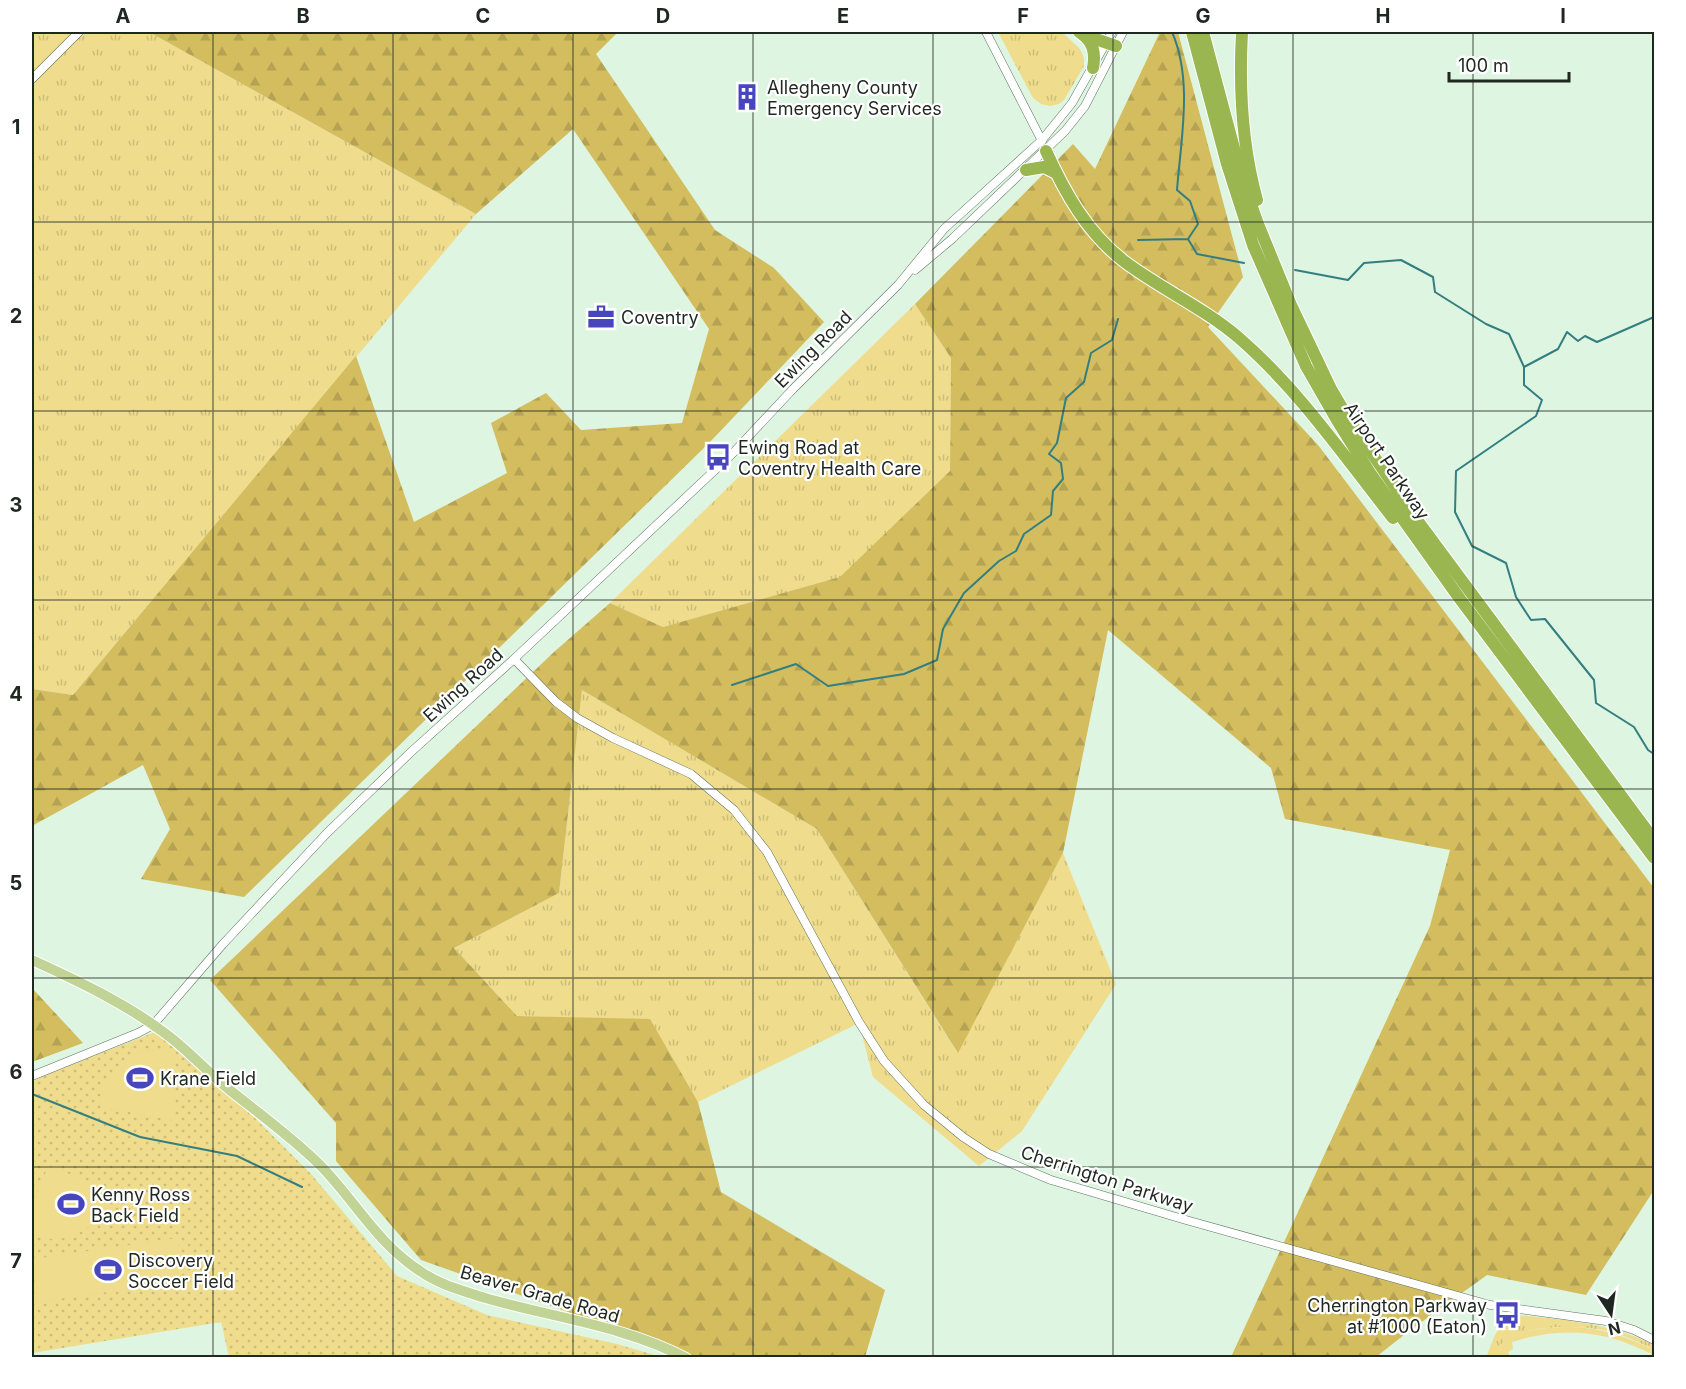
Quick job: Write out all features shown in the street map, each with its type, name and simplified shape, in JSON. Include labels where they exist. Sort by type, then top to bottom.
[{"type":"highway","name":"Airport Parkway","points":[[1192,32],[1227,164],[1252,245],[1296,345],[1337,420],[1370,473],[1460,599],[1654,858]]},
{"type":"highway","name":"Airport Parkway","points":[[1203,32],[1243,182],[1258,224],[1316,359],[1354,428],[1420,524],[1654,840]]},
{"type":"highway","points":[[1242,32],[1242,105],[1246,144],[1253,187],[1278,273]]},
{"type":"highway","points":[[1082,33],[1112,40]]},
{"type":"highway","points":[[1082,33],[1095,51],[1093,68]]},
{"type":"highway","points":[[1044,146],[1077,211],[1104,244],[1135,269],[1218,321],[1250,348],[1310,412],[1422,555],[1460,599]]},
{"type":"highway","points":[[1026,170],[1044,167],[1056,173]]},
{"type":"main road","name":"Beaver Grade Road","points":[[32,960],[78,980],[153,1024],[322,1167],[387,1245],[423,1274],[502,1303],[606,1328],[660,1346],[686,1358]]},
{"type":"street","points":[[32,78],[79,32]]},
{"type":"street","points":[[986,32],[1044,146]]},
{"type":"street","name":"Ewing Road","points":[[32,1076],[138,1033],[153,1024],[223,944],[327,833],[460,706],[514,659],[732,454],[793,389],[898,285],[952,239],[1026,170],[1072,104],[1112,40],[1123,32]]},
{"type":"street","name":"Ewing Road","points":[[898,285],[944,229],[1044,146],[1085,106],[1112,40]]},
{"type":"street","name":"Cherrington Parkway","points":[[514,659],[556,702],[577,718],[613,738],[691,774],[734,810],[767,852],[859,1022],[884,1061],[924,1105],[963,1137],[989,1154],[1051,1180],[1186,1221],[1490,1305],[1606,1321],[1634,1330],[1654,1340]]},
{"type":"green space","points":[[32,32],[149,32],[476,214],[73,695],[32,689]]},
{"type":"green space","points":[[149,32],[618,32],[596,54],[715,230],[774,268],[824,322],[709,443],[244,897],[141,879],[170,829],[143,765],[32,826],[32,689],[73,695],[356,356],[414,522],[507,473],[491,423],[546,393],[581,430],[682,423],[709,329],[573,129],[476,214]]},
{"type":"green space","points":[[998,32],[1062,32],[1080,49],[1084,58],[1084,66],[1064,100],[1050,106],[1041,104],[1033,98]]},
{"type":"green space","points":[[1160,32],[1178,32],[1243,277],[1208,327],[1318,445],[1654,888],[1654,1190],[1586,1295],[1487,1275],[1376,1357],[1231,1357],[1430,926],[1450,850],[1285,819],[1271,768],[1108,630],[1063,853],[958,1053],[817,829],[582,690],[559,893],[454,948],[517,1016],[650,1019],[698,1102],[721,1192],[885,1290],[865,1357],[695,1357],[421,1260],[336,1161],[336,1123],[210,980],[554,652],[610,603],[663,627],[840,577],[950,471],[951,358],[915,304],[1073,144],[1095,169]]},
{"type":"green space","points":[[915,304],[951,358],[950,471],[841,577],[663,627],[610,603]]},
{"type":"green space","points":[[582,690],[817,829],[957,1052],[1063,853],[1116,984],[1022,1131],[979,1166],[873,1077],[859,1023],[698,1102],[650,1020],[517,1016],[454,948],[559,893]]},
{"type":"green space","points":[[32,988],[83,1043],[32,1062]]},
{"type":"green space","points":[[155,1032],[251,1114],[311,1174],[397,1276],[487,1315],[617,1344],[661,1357],[229,1357],[221,1322],[32,1353],[32,1082]]},
{"type":"green space","name":"Krane Field","points":[[166,1048],[174,1056],[170,1066],[176,1121],[99,1106],[102,1087],[115,1068],[139,1052]]},
{"type":"green space","name":"Kenny Ross Back Field","points":[[48,1166],[116,1191],[110,1203],[93,1224],[83,1231],[59,1239],[46,1239],[32,1235],[32,1206]]},
{"type":"green space","name":"Discovery Soccer Field","points":[[177,1238],[183,1281],[38,1302],[33,1259]]},
{"type":"green space","points":[[1507,1314],[1600,1326],[1654,1345],[1654,1350],[1607,1331],[1569,1327],[1539,1329],[1513,1336],[1500,1345],[1496,1357],[1486,1358],[1494,1337]]},
{"type":"green space","points":[[1565,1327],[1589,1328],[1622,1336],[1654,1350],[1654,1357],[1618,1340],[1566,1332],[1512,1342],[1513,1349],[1508,1352],[1510,1357],[1496,1357],[1500,1346],[1514,1336],[1531,1330]]},
{"type":"waterway","points":[[1172,32],[1178,50],[1184,89],[1183,130],[1177,190],[1190,201],[1198,224],[1188,239],[1197,254],[1244,263]]},
{"type":"waterway","points":[[1138,240],[1188,239]]},
{"type":"waterway","points":[[1295,270],[1348,280],[1364,263],[1401,260],[1433,277],[1435,292],[1486,324],[1509,334],[1524,367],[1524,385],[1542,400],[1536,416],[1456,471],[1455,512],[1472,546],[1506,563],[1516,597],[1531,620],[1545,619],[1594,680],[1596,703],[1634,727],[1648,750],[1654,754]]},
{"type":"waterway","points":[[1524,367],[1558,349],[1567,332],[1578,341],[1585,336],[1597,342],[1654,317]]},
{"type":"waterway","points":[[732,685],[796,664],[828,686],[904,674],[937,660],[943,629],[964,593],[999,561],[1016,551],[1024,534],[1051,515],[1053,491],[1063,479],[1061,463],[1049,454],[1057,443],[1066,398],[1084,382],[1091,353],[1112,340],[1118,319]]},
{"type":"waterway","points":[[32,1094],[140,1137],[237,1156],[302,1187]]},
{"type":"place","name":"Allegheny County Emergency Services","points":[[747,97]]},
{"type":"place","name":"Coventry","points":[[601,317]]},
{"type":"place","name":"Ewing Road at Coventry Health Care","points":[[718,457]]},
{"type":"place","name":"Krane Field","points":[[140,1078]]},
{"type":"place","name":"Kenny Ross Back Field","points":[[71,1204]]},
{"type":"place","name":"Discovery Soccer Field","points":[[108,1270]]},
{"type":"place","name":"Cherrington Parkway at #1000 (Eaton)","points":[[1507,1315]]}]
